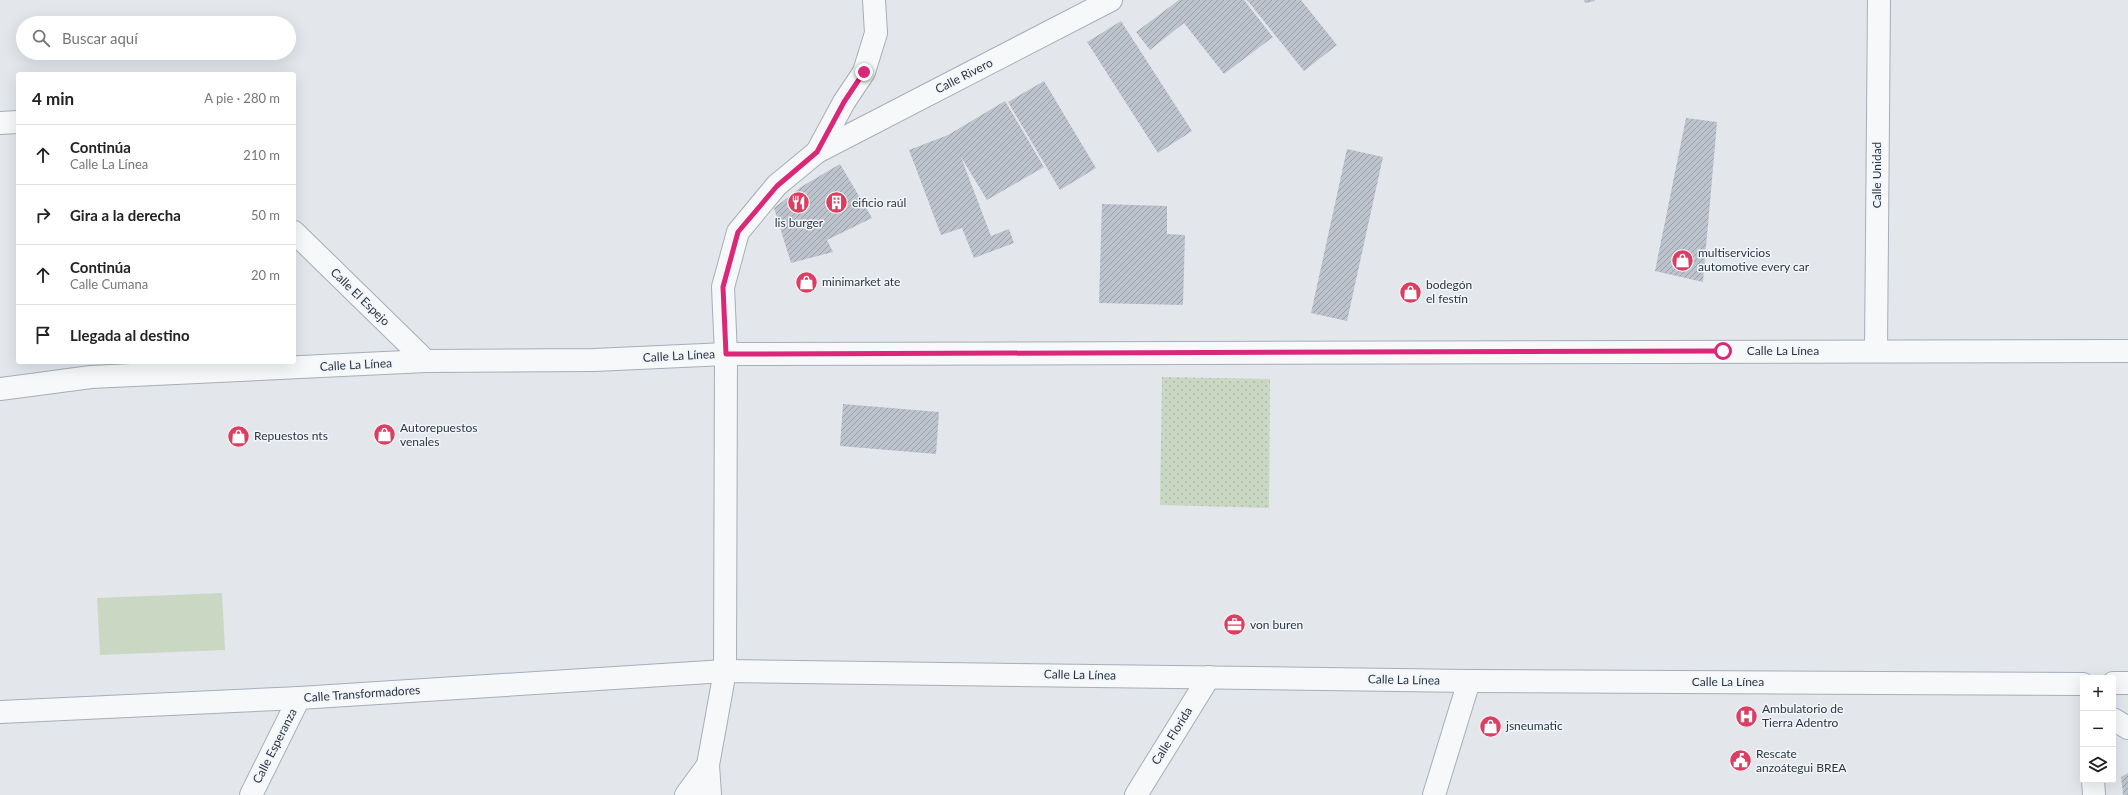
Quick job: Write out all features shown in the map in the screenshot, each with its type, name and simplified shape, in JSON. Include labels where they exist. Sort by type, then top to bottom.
[{"type":"street","points":[[710,795],[708,765],[725,671],[726,354],[723,287],[738,232],[777,186],[817,152],[844,102],[864,72],[876,33],[874,0]]},
{"type":"street","name":"Calle Rivero","points":[[817,152],[1111,0]]},
{"type":"street","name":"Calle Unidad","points":[[1876,351],[1879,0]]},
{"type":"street","points":[[0,123],[16,122]]},
{"type":"street","name":"Calle El Espejo","points":[[296,234],[426,362]]},
{"type":"street","name":"Calle La Línea","points":[[0,389],[91,377],[426,362],[594,360],[726,354],[2128,351]]},
{"type":"street","name":"Calle La Línea","points":[[725,671],[1469,681],[2080,684]]},
{"type":"street","name":"Calle Transformadores","points":[[0,712],[299,698],[725,671]]},
{"type":"street","name":"Calle Florida","points":[[1136,795],[1209,677]]},
{"type":"street","points":[[1434,795],[1469,681]]},
{"type":"street","points":[[2116,684],[2128,683]]},
{"type":"street","name":"Calle Esperanza","points":[[251,795],[299,698]]},
{"type":"street","points":[[2116,721],[2128,728]]},
{"type":"street","points":[[686,795],[708,765]]},
{"type":"street","points":[[2093,783],[2094,795]]},
{"type":"green space","points":[[1162,377],[1270,379],[1269,508],[1160,505]]},
{"type":"green space","points":[[222,593],[225,650],[100,655],[97,598]]},
{"type":"building","points":[[1179,0],[1244,0],[1273,37],[1224,74],[1184,23],[1150,50],[1136,32]]},
{"type":"building","points":[[1247,0],[1301,0],[1337,45],[1304,71]]},
{"type":"building","points":[[1584,0],[1595,0],[1595,1],[1585,3]]},
{"type":"building","points":[[1121,21],[1192,131],[1158,153],[1087,42]]},
{"type":"building","points":[[1044,81],[1096,168],[1060,190],[1008,102]]},
{"type":"building","points":[[1005,101],[1044,167],[987,200],[961,157],[991,236],[1009,229],[1014,243],[974,258],[962,228],[941,235],[909,150],[948,135]]},
{"type":"building","points":[[1686,118],[1717,122],[1703,282],[1655,271]]},
{"type":"building","points":[[1347,149],[1383,157],[1347,321],[1311,313]]},
{"type":"building","points":[[840,164],[872,218],[827,240],[833,252],[791,263],[774,208],[801,187]]},
{"type":"building","points":[[1102,204],[1167,206],[1167,234],[1185,235],[1183,305],[1099,303]]},
{"type":"building","points":[[843,404],[939,412],[936,454],[840,446]]},
{"type":"building","points":[[2128,773],[2128,795],[2123,795],[2121,777]]},
{"type":"place","name":"lis burger","points":[[799,202]]},
{"type":"place","name":"eificio raúl","points":[[836,203]]},
{"type":"place","name":"multiservicios automotive every car","points":[[1683,260]]},
{"type":"place","name":"minimarket ate","points":[[807,282]]},
{"type":"place","name":"bodegón el festín","points":[[1411,292]]},
{"type":"place","name":"Autorepuestos venales","points":[[384,435]]},
{"type":"place","name":"Repuestos nts","points":[[238,436]]},
{"type":"place","name":"von buren","points":[[1235,625]]},
{"type":"place","name":"Ambulatorio de Tierra Adentro","points":[[1747,716]]},
{"type":"place","name":"jsneumatic","points":[[1491,726]]},
{"type":"place","name":"Rescate anzoátegui BREA","points":[[1741,761]]},
{"type":"route","points":[[864,72],[844,102],[817,152],[777,186],[738,232],[723,287],[726,354],[1723,351]]}]
